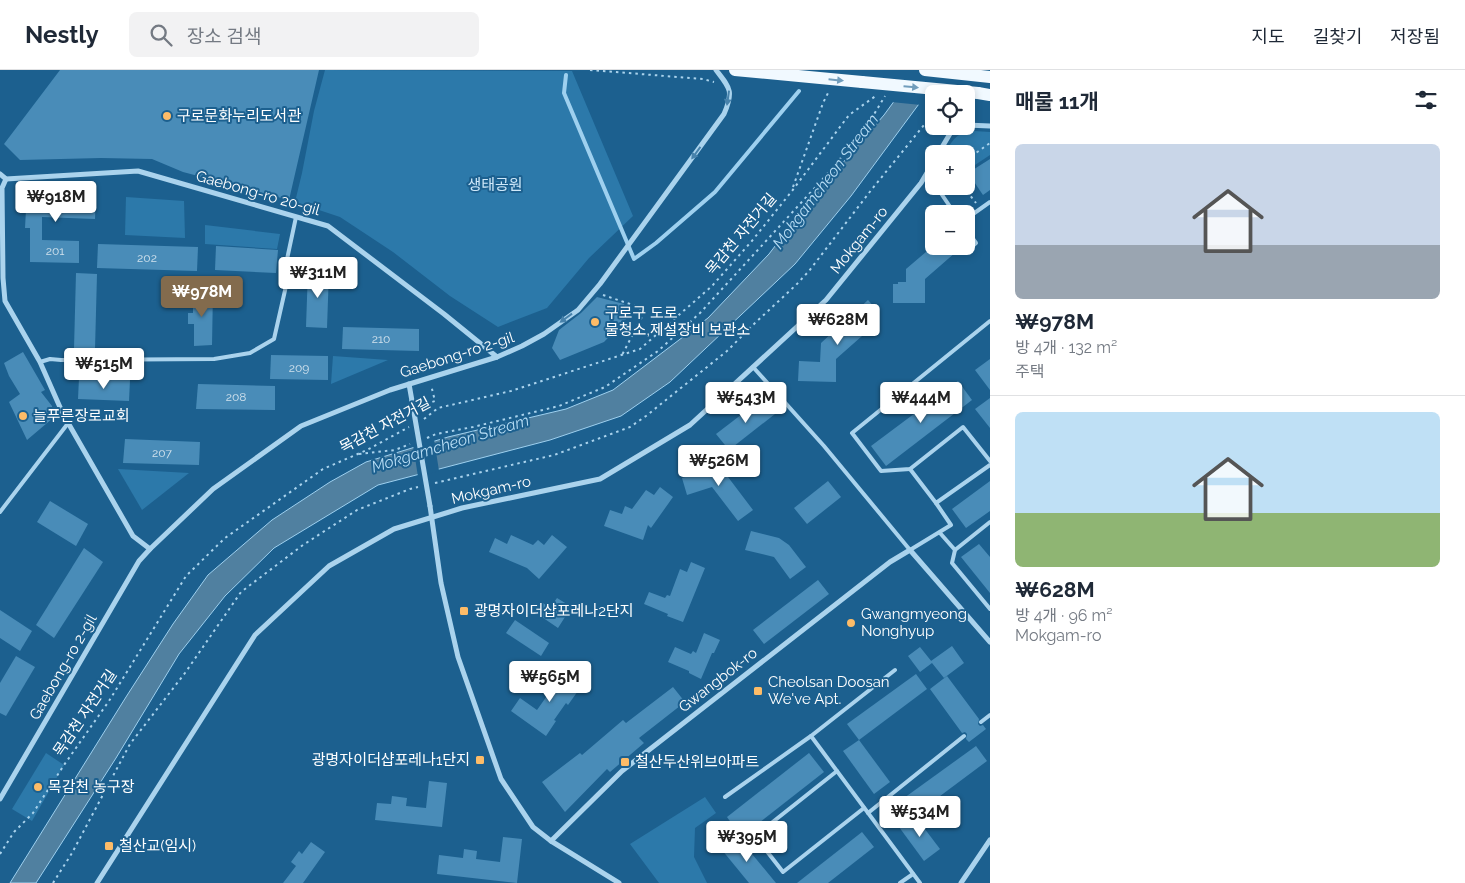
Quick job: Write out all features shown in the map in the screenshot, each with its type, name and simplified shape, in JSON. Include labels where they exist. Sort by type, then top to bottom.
[{"type":"main road","points":[[735,70],[984,94]]},
{"type":"main road","points":[[925,70],[990,77]]},
{"type":"street","name":"Gaebong-ro 2-gil","points":[[0,799],[139,562],[150,549],[213,489],[301,426],[390,390],[497,357],[544,334],[578,310],[600,284],[724,114],[729,103],[730,90],[716,70]]},
{"type":"street","points":[[975,125],[990,126]]},
{"type":"street","name":"Gaebong-ro 20-gil","points":[[6,179],[138,171],[328,226],[444,314],[497,357]]},
{"type":"street","points":[[0,174],[6,179],[2,188],[2,253],[5,301],[40,362],[63,414],[133,536],[150,549]]},
{"type":"street","name":"Mokgam-ro","points":[[97,883],[255,635],[329,566],[394,528],[462,508],[600,479],[690,425],[826,300],[925,177]]},
{"type":"street","points":[[409,384],[441,583],[458,657],[501,779],[533,827],[551,841],[619,883]]},
{"type":"street","points":[[910,550],[990,642]]},
{"type":"street","name":"Gwangbok-ro","points":[[551,841],[622,771],[890,562],[910,550]]},
{"type":"street","points":[[961,883],[990,840]]},
{"type":"lane","points":[[975,212],[990,202]]},
{"type":"lane","points":[[40,362],[50,358],[61,360],[214,359],[250,353],[274,338],[286,286],[286,264],[296,217]]},
{"type":"lane","points":[[990,321],[852,433],[881,470],[910,469],[963,427],[990,461]]},
{"type":"lane","points":[[753,367],[824,446],[910,550],[951,525],[910,469]]},
{"type":"lane","points":[[0,512],[69,422]]},
{"type":"lane","points":[[936,503],[990,465]]},
{"type":"lane","points":[[990,522],[955,550],[952,563],[990,610]]},
{"type":"lane","points":[[940,533],[955,550]]},
{"type":"lane","points":[[725,796],[811,736],[895,670]]},
{"type":"lane","points":[[981,722],[990,715]]},
{"type":"lane","points":[[811,736],[920,883]]},
{"type":"lane","points":[[868,813],[964,736]]},
{"type":"lane","points":[[837,771],[755,836],[783,872],[864,808]]},
{"type":"lane","points":[[900,883],[913,874]]},
{"type":"path","points":[[590,70],[702,79],[712,82]]},
{"type":"path","points":[[792,191],[823,103],[829,92]]},
{"type":"path","name":"목감천 자전거길","points":[[420,422],[438,408],[511,391],[640,349],[712,286],[752,242],[849,115],[880,92]]},
{"type":"path","points":[[420,440],[436,434],[559,406],[605,387],[658,351],[700,313],[821,181],[864,131],[886,95]]},
{"type":"path","points":[[428,485],[554,455],[630,427],[646,416],[697,377],[727,351],[796,286],[925,124]]},
{"type":"path","points":[[975,154],[990,143]]},
{"type":"path","points":[[970,195],[981,208]]},
{"type":"path","points":[[593,292],[633,305],[645,311],[622,355]]},
{"type":"path","points":[[418,406],[435,401],[429,378]]},
{"type":"path","name":"목감천 자전거길","points":[[0,854],[14,832],[33,813],[109,701],[186,576],[225,538],[323,469],[357,455],[413,426]]},
{"type":"path","points":[[357,455],[395,450],[412,444]]},
{"type":"path","points":[[53,883],[72,853],[130,744],[185,673],[241,592],[303,545],[357,510],[419,487]]},
{"type":"green space","name":"생태공원","points":[[325,70],[572,71],[633,216],[589,258],[547,308],[498,327],[450,296],[393,252],[340,217],[295,202],[314,111]]},
{"type":"green space","points":[[975,131],[990,132],[990,155],[975,165],[975,145],[949,145],[959,135],[975,135]]},
{"type":"green space","points":[[126,197],[184,201],[185,238],[125,235]]},
{"type":"green space","points":[[205,225],[280,234],[277,249],[205,244]]},
{"type":"green space","points":[[333,356],[388,360],[331,384]]},
{"type":"green space","points":[[118,469],[189,473],[142,510]]},
{"type":"green space","name":"목감천 농구장","points":[[46,753],[64,765],[32,821],[12,809]]},
{"type":"green space","points":[[705,797],[716,813],[695,828],[694,857],[707,883],[659,883],[630,844]]},
{"type":"water","name":"Mokgamcheon Stream","points":[[917,70],[944,70],[933,85],[925,85],[925,96],[851,196],[795,264],[670,382],[621,416],[550,440],[378,485],[274,548],[225,596],[179,654],[116,758],[36,883],[10,883],[126,697],[173,624],[208,575],[272,520],[330,482],[366,462],[448,437],[566,409],[613,390],[708,318],[769,254],[808,203],[884,115]]},
{"type":"pier","points":[[914,70],[946,70],[935,85],[925,85],[925,99],[921,105],[891,102]]},
{"type":"pier","points":[[434,439],[439,471],[418,477],[413,445]]},
{"type":"building","name":"구로문화누리도서관","points":[[60,70],[319,70],[289,200],[183,172],[152,159],[20,160],[4,144]]},
{"type":"building","points":[[990,159],[990,190],[983,195],[975,183],[975,169]]},
{"type":"building","points":[[27,191],[96,192],[95,219],[42,217],[42,240],[79,241],[79,263],[30,262],[30,228],[25,228]]},
{"type":"building","points":[[98,244],[198,247],[197,271],[97,268]]},
{"type":"building","points":[[216,246],[278,250],[276,273],[215,270]]},
{"type":"building","points":[[925,253],[925,255],[953,255],[925,279],[925,303],[893,303],[893,284],[906,282],[906,269]]},
{"type":"building","points":[[308,270],[329,271],[327,328],[306,327]]},
{"type":"building","points":[[76,273],[97,274],[95,349],[74,349]]},
{"type":"building","points":[[193,291],[213,291],[212,345],[194,346],[194,324],[188,324],[188,313],[193,313]]},
{"type":"building","name":"구로구 도로 물청소,제설장비 보관소","points":[[597,297],[624,304],[630,315],[604,342],[560,360],[552,348],[559,330],[581,313]]},
{"type":"building","points":[[868,300],[876,309],[871,313],[879,321],[836,359],[836,382],[798,381],[799,361],[820,362],[821,343]]},
{"type":"building","points":[[343,327],[419,329],[419,351],[342,349]]},
{"type":"building","points":[[23,352],[45,390],[41,392],[52,406],[53,418],[27,440],[9,402],[20,394],[9,376],[4,363]]},
{"type":"building","points":[[271,355],[328,356],[328,380],[270,379]]},
{"type":"building","points":[[990,359],[990,390],[975,370]]},
{"type":"building","points":[[79,378],[130,380],[129,401],[78,399]]},
{"type":"building","points":[[958,381],[972,400],[886,466],[871,446]]},
{"type":"building","points":[[198,384],[275,386],[275,410],[196,409]]},
{"type":"building","points":[[763,398],[775,414],[729,450],[716,434]]},
{"type":"building","points":[[990,398],[990,428],[975,409]]},
{"type":"building","points":[[125,439],[200,442],[199,465],[123,463]]},
{"type":"building","points":[[711,458],[729,460],[728,477],[753,510],[738,521],[712,487],[687,495],[682,478],[711,469]]},
{"type":"building","points":[[828,481],[841,497],[807,524],[794,508]]},
{"type":"building","points":[[990,481],[990,511],[966,528],[952,509]]},
{"type":"building","points":[[660,487],[673,497],[651,528],[648,525],[643,540],[604,526],[610,510],[622,514],[625,506],[632,509],[646,490],[654,495]]},
{"type":"building","points":[[50,501],[88,524],[76,546],[37,522]]},
{"type":"building","points":[[751,531],[779,538],[789,545],[806,567],[790,579],[774,557],[745,550]]},
{"type":"building","points":[[511,535],[533,545],[538,540],[544,545],[552,535],[567,547],[539,579],[527,568],[489,552],[495,538],[507,544]]},
{"type":"building","points":[[979,544],[990,557],[990,593],[961,557]]},
{"type":"building","points":[[84,548],[103,562],[54,638],[36,625]]},
{"type":"building","points":[[691,562],[705,568],[683,622],[644,604],[649,592],[665,598],[667,595],[670,596],[680,569],[687,572]]},
{"type":"building","points":[[818,580],[829,594],[764,644],[753,630]]},
{"type":"building","points":[[557,598],[570,606],[558,628],[536,613],[543,603],[550,608]]},
{"type":"building","points":[[0,610],[32,631],[20,651],[0,638]]},
{"type":"building","points":[[515,620],[549,643],[541,656],[506,633]]},
{"type":"building","points":[[704,633],[720,640],[701,679],[689,673],[689,671],[668,662],[675,647],[691,654],[693,651],[696,653]]},
{"type":"building","points":[[952,646],[964,663],[944,678],[932,663],[920,672],[908,656],[920,647],[931,661]]},
{"type":"building","points":[[16,656],[35,667],[6,716],[0,713],[0,683]]},
{"type":"building","points":[[571,671],[585,681],[568,705],[566,703],[546,736],[511,711],[520,698],[537,710],[549,693],[545,690],[555,676],[563,682]]},
{"type":"building","points":[[916,674],[927,689],[859,740],[847,724]]},
{"type":"building","points":[[947,676],[979,719],[978,724],[980,726],[983,725],[986,729],[969,742],[966,739],[967,734],[965,732],[962,733],[930,689]]},
{"type":"building","points":[[673,687],[685,702],[639,738],[644,743],[610,772],[607,769],[565,812],[542,782],[580,753],[582,755],[623,720],[626,723]]},
{"type":"building","points":[[859,740],[890,782],[874,794],[843,751]]},
{"type":"building","points":[[976,746],[987,761],[916,814],[904,798]]},
{"type":"building","points":[[809,753],[824,772],[741,837],[727,817]]},
{"type":"building","points":[[429,781],[447,783],[442,827],[375,820],[377,803],[391,804],[392,796],[407,798],[406,806],[426,808]]},
{"type":"building","points":[[915,816],[940,849],[924,861],[899,827]]},
{"type":"building","points":[[862,832],[874,847],[828,883],[797,883]]},
{"type":"building","points":[[503,837],[522,839],[517,883],[437,874],[439,855],[463,858],[464,849],[477,851],[476,859],[500,862]]},
{"type":"building","points":[[738,837],[776,883],[749,883],[722,850]]},
{"type":"building","points":[[311,842],[325,852],[303,883],[283,883],[296,866],[291,862],[299,851],[302,854]]},
{"type":"waterway","points":[[566,75],[564,93],[634,259],[656,243],[715,192],[799,91]]},
{"type":"place","name":"구로문화누리도서관","points":[[167,116]]},
{"type":"place","name":"구로구 도로 물청소,제설장비 보관소","points":[[595,322]]},
{"type":"place","name":"늘푸른장로교회","points":[[23,416]]},
{"type":"place","name":"광명자이더샵포레나2단지","points":[[464,611]]},
{"type":"place","name":"Gwangmyeong Nonghyup","points":[[851,623]]},
{"type":"place","name":"Cheolsan Doosan We've Apt.","points":[[758,691]]},
{"type":"place","name":"광명자이더샵포레나1단지","points":[[480,760]]},
{"type":"place","name":"철산두산위브아파트","points":[[625,762]]},
{"type":"place","name":"목감천 농구장","points":[[38,787]]},
{"type":"place","name":"철산교(임시)","points":[[109,846]]}]
